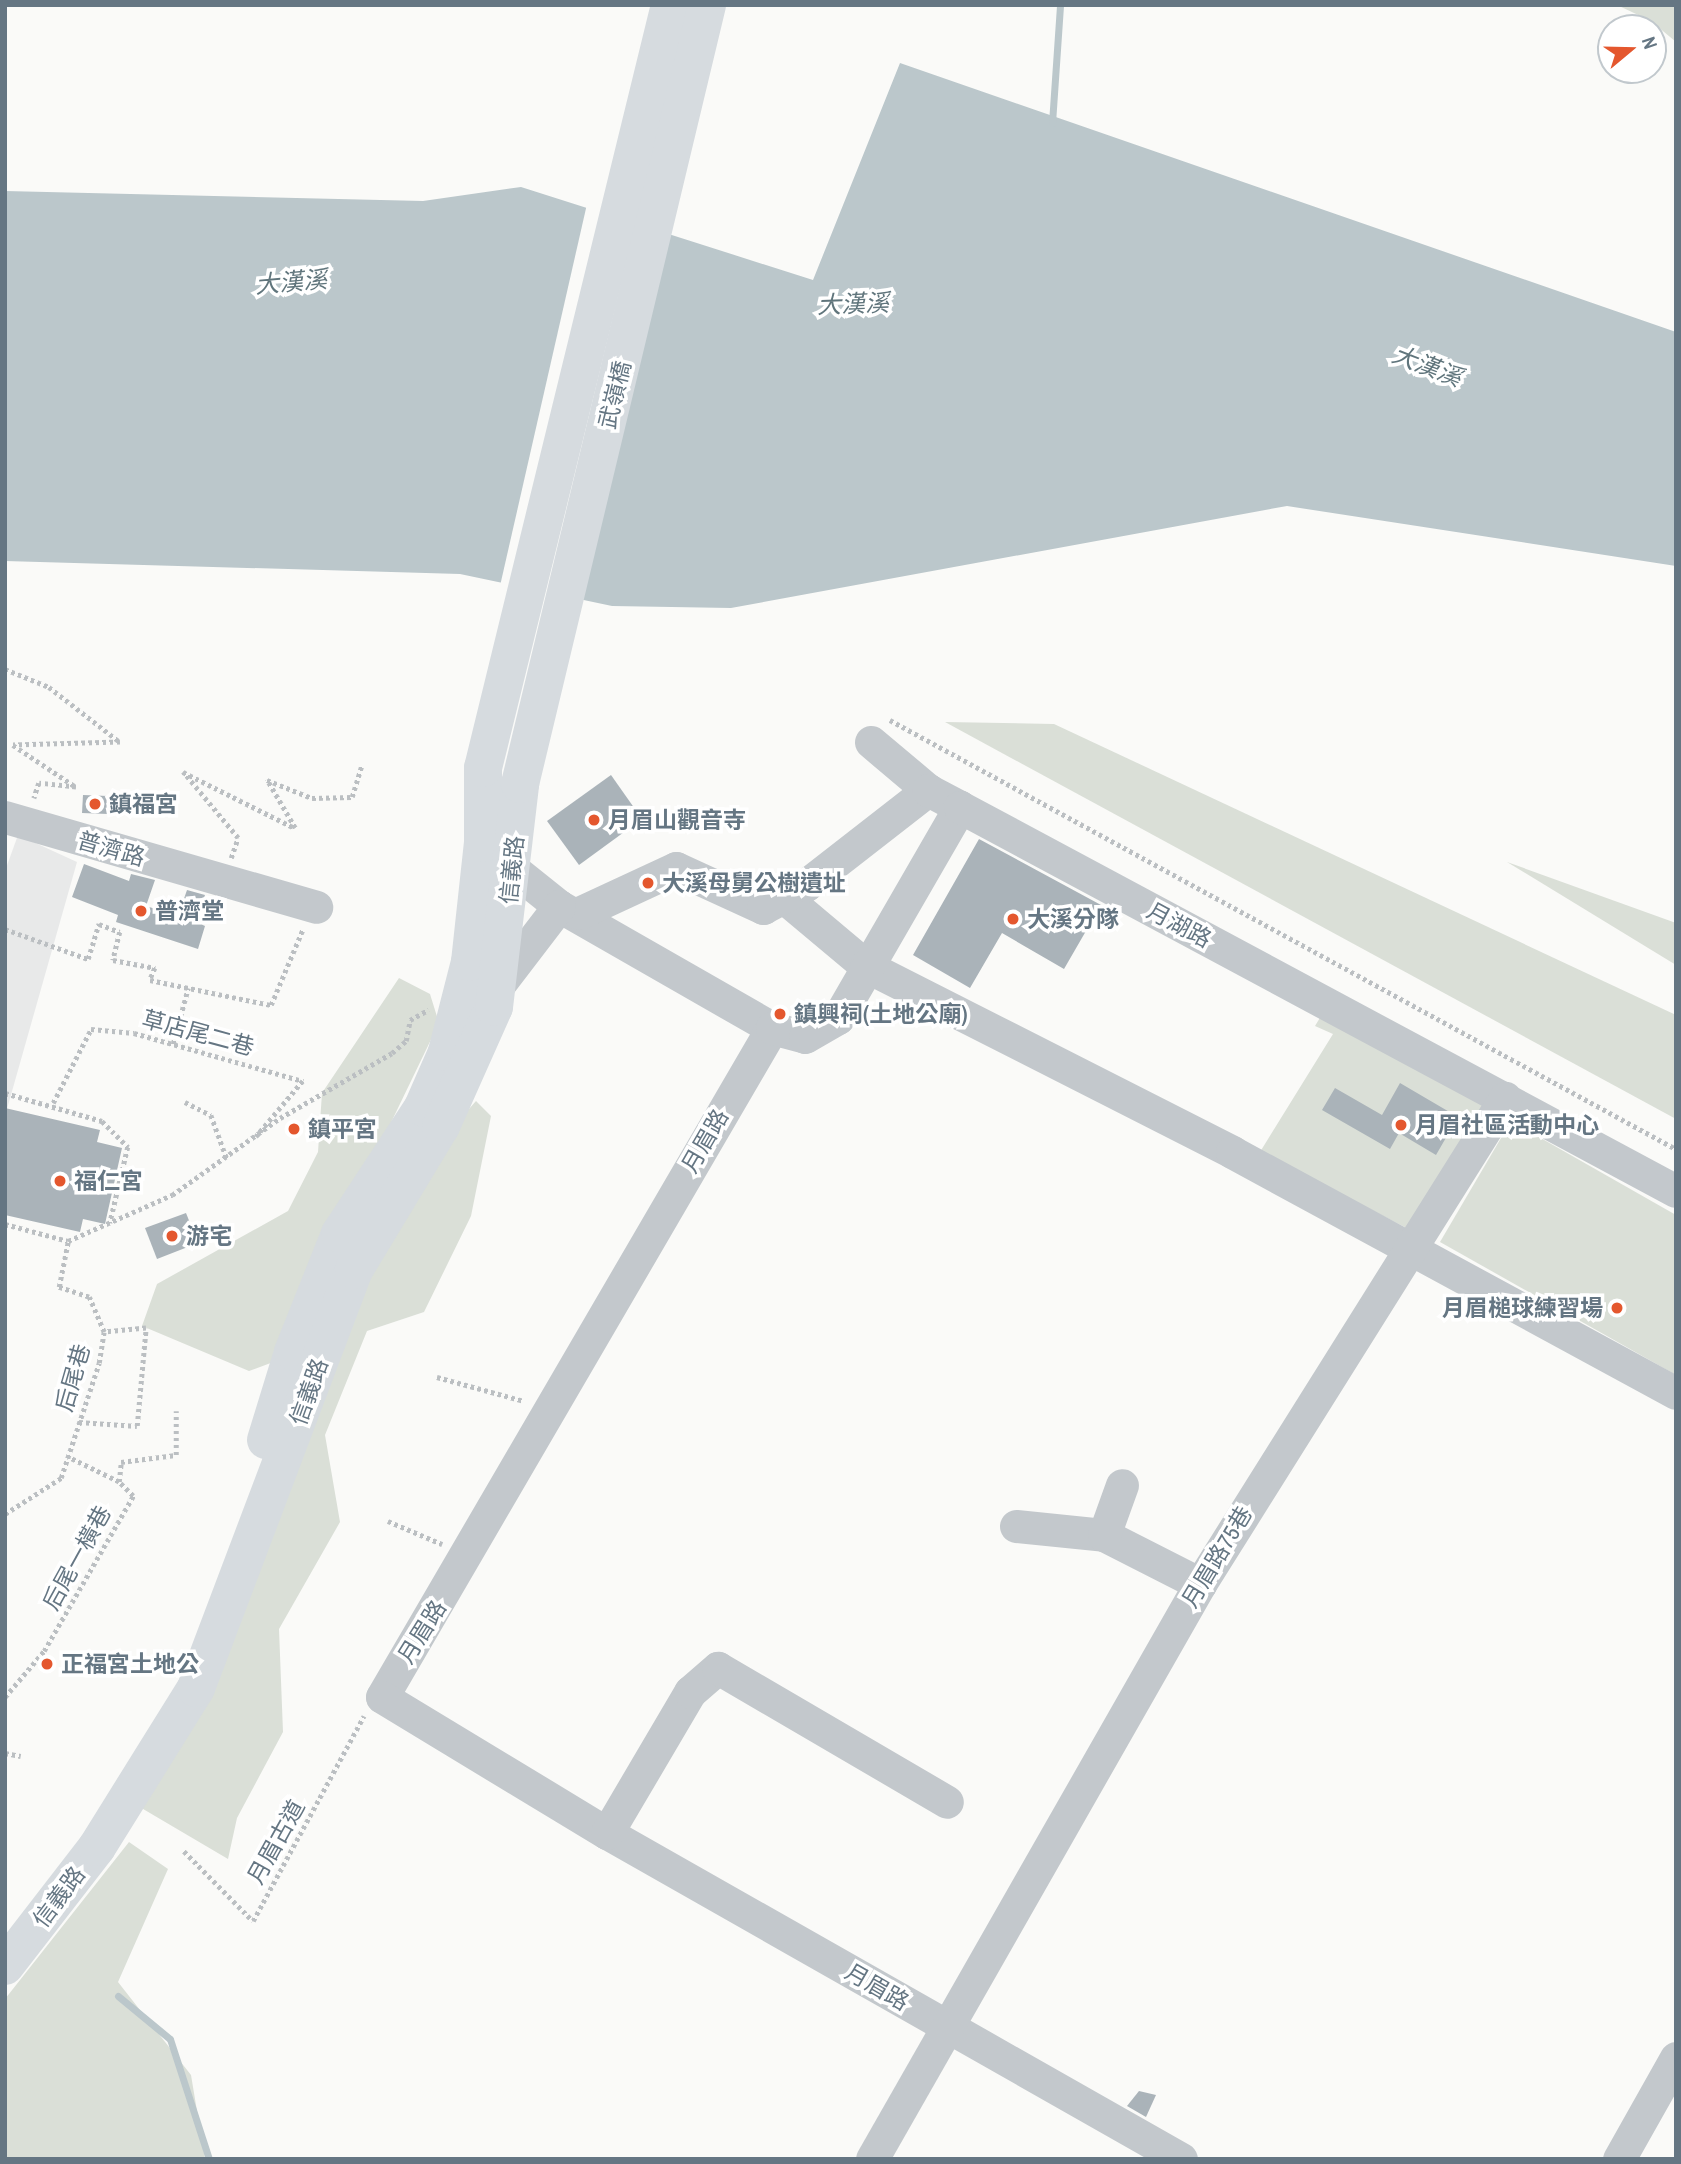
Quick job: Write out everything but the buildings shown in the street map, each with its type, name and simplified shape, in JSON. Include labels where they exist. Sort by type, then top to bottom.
[{"type":"main road","name":"武嶺橋","points":[[483,768],[670,5]]},
{"type":"main road","name":"武嶺橋","points":[[520,784],[707,5]]},
{"type":"main road","name":"信義路","points":[[5,1940],[79,1840],[187,1670],[225,1578],[293,1352],[340,1234],[423,1107],[447,1052],[470,962],[483,843],[483,768]]},
{"type":"main road","name":"信義路","points":[[5,1966],[97,1847],[196,1688],[354,1270],[441,1126],[486,1027],[497,987],[513,874],[520,784]]},
{"type":"street","name":"月湖路","points":[[878,730],[928,790],[1676,1191]]},
{"type":"street","points":[[497,987],[569,910],[676,869],[763,908],[785,898],[928,790]]},
{"type":"street","points":[[483,843],[513,874],[569,910],[772,1028],[805,1037],[838,1017],[960,807]]},
{"type":"street","name":"普濟路","points":[[7,824],[316,907]]},
{"type":"street","points":[[785,898],[866,966],[1232,1152],[1406,1250],[1676,1393]]},
{"type":"street","name":"月眉路","points":[[772,1028],[548,1408],[470,1556],[382,1698],[607,1833],[1181,2159]]},
{"type":"street","name":"月眉路75巷","points":[[872,2159],[945,2025],[1200,1584],[1406,1250],[1504,1098]]},
{"type":"street","points":[[1104,1535],[1122,1485]]},
{"type":"street","points":[[1016,1526],[1104,1535],[1200,1584]]},
{"type":"street","points":[[607,1833],[690,1692],[718,1668],[947,1802]]},
{"type":"street","points":[[1619,2159],[1676,2058]]},
{"type":"path","points":[[5,669],[49,687],[120,742],[13,745],[76,787],[39,783],[32,804],[7,824]]},
{"type":"path","points":[[878,730],[1676,1149]]},
{"type":"path","points":[[220,881],[238,838],[183,772],[295,828],[267,780],[312,798],[352,797],[362,764]]},
{"type":"path","points":[[5,929],[88,959],[99,924],[120,932],[113,960],[155,968],[150,980],[271,1004],[286,960],[316,907]]},
{"type":"path","points":[[173,1044],[188,988]]},
{"type":"path","name":"草店尾二巷","points":[[53,1104],[91,1029],[173,1044],[303,1081],[256,1138]]},
{"type":"path","points":[[5,1224],[68,1241],[172,1195],[265,1130],[406,1041]]},
{"type":"path","points":[[5,1093],[53,1104],[102,1121],[128,1147],[110,1223]]},
{"type":"path","points":[[185,1102],[211,1115],[227,1159]]},
{"type":"path","name":"后尾巷","points":[[5,1514],[61,1478],[104,1332],[89,1297],[59,1287],[68,1241]]},
{"type":"path","points":[[79,1422],[137,1426],[146,1328],[104,1332]]},
{"type":"path","points":[[437,1377],[548,1408]]},
{"type":"path","points":[[119,1482],[121,1462],[176,1455],[176,1411]]},
{"type":"path","name":"后尾一橫巷","points":[[5,1697],[44,1651],[132,1496],[119,1482],[68,1457]]},
{"type":"path","points":[[388,1521],[470,1556]]},
{"type":"path","name":"月眉古道","points":[[184,1851],[253,1921],[368,1710],[382,1698]]},
{"type":"path","points":[[5,1754],[21,1756]]},
{"type":"shaded area","points":[[1617,5],[1676,5],[1676,42],[1667,34],[1667,14],[1636,14]]},
{"type":"shaded area","points":[[945,722],[1054,724],[1676,1015],[1676,1119]]},
{"type":"shaded area","points":[[18,835],[77,862],[5,1116],[5,871]]},
{"type":"shaded area","points":[[1507,862],[1676,923],[1676,965]]},
{"type":"shaded area","points":[[399,978],[430,994],[439,1023],[276,1361],[249,1371],[142,1326],[157,1284],[288,1211],[318,1152],[322,1093]]},
{"type":"shaded area","points":[[1327,1006],[1501,1099],[1420,1235],[1260,1152],[1333,1034],[1315,1026]]},
{"type":"shaded area","points":[[476,1101],[491,1116],[471,1216],[424,1312],[367,1331],[325,1435],[340,1522],[279,1629],[283,1732],[237,1818],[228,1859],[138,1806],[367,1269],[447,1134]]},
{"type":"shaded area","name":"月眉槌球練習場","points":[[1511,1121],[1676,1215],[1676,1375],[1440,1242]]},
{"type":"shaded area","points":[[129,1842],[168,1869],[118,1982],[191,2075],[205,2159],[5,2159],[5,1999]]},
{"type":"water","name":"大漢溪","points":[[900,63],[1676,332],[1676,566],[1287,506],[731,608],[612,606],[460,574],[5,561],[5,191],[423,201],[521,187],[813,280]]},
{"type":"pier","points":[[587,204],[664,229],[575,602],[500,586]]},
{"type":"waterway","points":[[1052,123],[1060,5]]},
{"type":"waterway","points":[[118,1996],[170,2039],[209,2159]]},
{"type":"place","name":"鎮福宮","points":[[95,804]]},
{"type":"place","name":"月眉山觀音寺","points":[[594,820]]},
{"type":"place","name":"大溪母舅公樹遺址","points":[[648,883]]},
{"type":"place","name":"普濟堂","points":[[141,911]]},
{"type":"place","name":"大溪分隊","points":[[1013,919]]},
{"type":"place","name":"鎮興祠(土地公廟)","points":[[780,1014]]},
{"type":"place","name":"月眉社區活動中心","points":[[1401,1125]]},
{"type":"place","name":"鎮平宮","points":[[294,1129]]},
{"type":"place","name":"福仁宮","points":[[60,1181]]},
{"type":"place","name":"游宅","points":[[172,1236]]},
{"type":"place","name":"月眉槌球練習場","points":[[1617,1308]]},
{"type":"place","name":"正福宮土地公","points":[[47,1664]]}]
